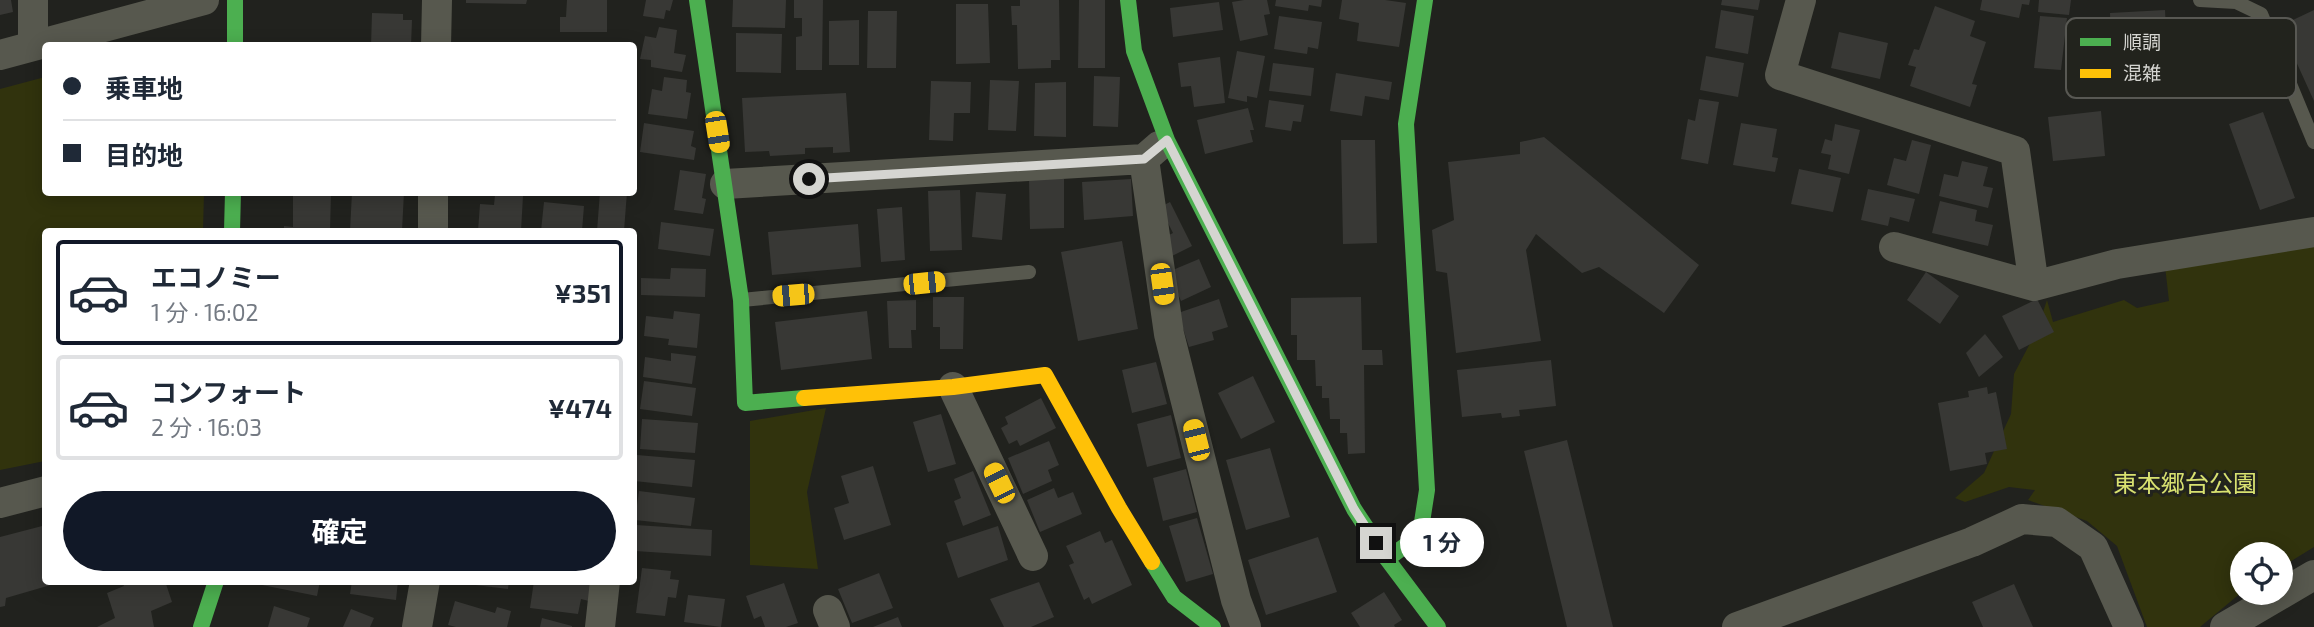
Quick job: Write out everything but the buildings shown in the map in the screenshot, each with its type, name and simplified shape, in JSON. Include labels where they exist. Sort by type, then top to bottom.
[{"type":"street","points":[[33,0],[33,46]]},
{"type":"street","points":[[48,42],[204,0]]},
{"type":"street","points":[[234,42],[235,0]]},
{"type":"street","points":[[436,42],[437,0]]},
{"type":"street","points":[[697,0],[741,300],[746,403],[953,387],[1045,375],[1119,508],[1174,597],[1213,627]]},
{"type":"street","points":[[1128,0],[1134,51],[1167,140],[1354,509],[1387,559],[1438,627]]},
{"type":"street","points":[[1387,559],[1420,535],[1427,490],[1406,124],[1425,0]]},
{"type":"street","points":[[1801,0],[1780,75],[2015,151],[2034,286]]},
{"type":"street","points":[[0,55],[42,44]]},
{"type":"street","points":[[725,184],[1144,159],[1167,140]]},
{"type":"street","points":[[1144,159],[1169,334],[1236,600],[1246,627]]},
{"type":"street","points":[[232,228],[233,196]]},
{"type":"street","points":[[433,196],[433,228]]},
{"type":"street","points":[[1894,247],[2034,286],[2117,264],[2314,232]]},
{"type":"street","points":[[953,387],[1033,556]]},
{"type":"street","points":[[0,503],[42,492]]},
{"type":"street","points":[[1737,627],[1972,542],[2022,519],[2057,522],[2093,547],[2129,627]]},
{"type":"street","points":[[2225,627],[2314,575]]},
{"type":"street","points":[[201,627],[215,585]]},
{"type":"street","points":[[417,627],[424,585]]},
{"type":"street","points":[[600,627],[605,585]]},
{"type":"lane","points":[[2200,0],[2236,2],[2261,13],[2263,18]]},
{"type":"lane","points":[[2296,98],[2314,142]]},
{"type":"lane","points":[[741,300],[1029,272]]},
{"type":"green space","points":[[42,78],[42,196],[204,196],[203,228],[42,228],[42,462],[0,470],[0,89]]},
{"type":"green space","name":"東本郷台公園","points":[[2314,237],[2314,547],[2293,560],[2293,542],[2230,542],[2230,602],[2200,627],[2147,627],[2117,546],[2087,521],[2028,500],[2035,490],[2009,487],[1965,502],[1955,498],[1984,473],[2011,414],[2014,374],[2037,330],[2047,300],[2053,322],[2124,300],[2137,308],[2169,301],[2165,266]]},
{"type":"green space","points":[[826,408],[807,492],[818,569],[750,565],[750,421]]},
{"type":"traffic: fast","points":[[235,0],[235,42]]},
{"type":"traffic: fast","points":[[697,0],[741,300],[745,403],[804,398]]},
{"type":"traffic: fast","points":[[1128,0],[1134,51],[1167,140],[1354,509],[1387,559],[1438,627]]},
{"type":"traffic: fast","points":[[1387,559],[1420,535],[1427,490],[1406,124],[1425,0]]},
{"type":"traffic: fast","points":[[232,228],[233,196]]},
{"type":"traffic: fast","points":[[1152,562],[1174,597],[1213,627]]},
{"type":"traffic: fast","points":[[201,627],[215,585]]},
{"type":"traffic: slow","points":[[804,398],[953,387],[1045,375],[1152,562]]},
{"type":"route","points":[[809,179],[1144,159],[1167,140],[1354,509],[1376,543]]}]
